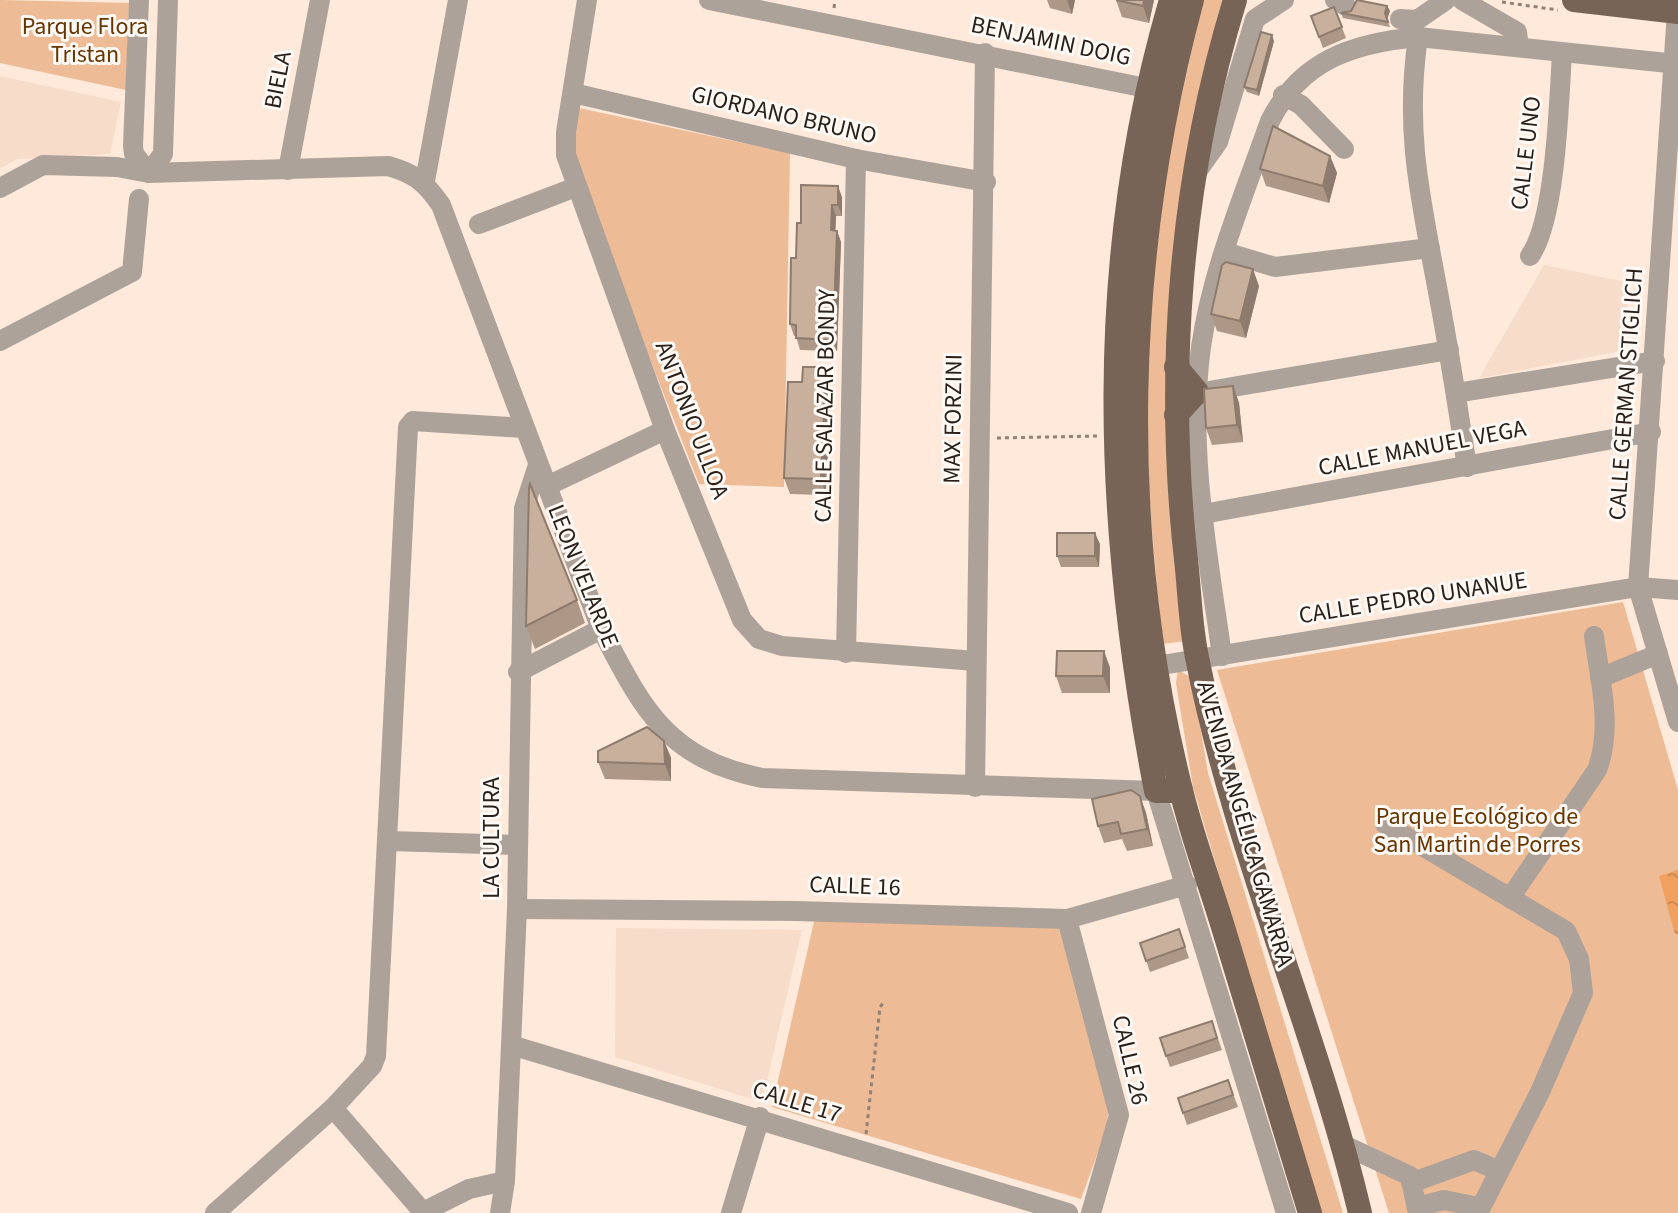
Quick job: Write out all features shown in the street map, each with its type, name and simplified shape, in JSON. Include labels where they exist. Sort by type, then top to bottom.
[{"type":"main road","points":[[1156,791],[1144,728],[1120,544],[1114,436],[1121,267],[1132,161],[1146,88],[1171,0]]},
{"type":"main road","name":"AVENIDA ANGÉLICA GAMARRA","points":[[1192,0],[1162,131],[1140,293],[1135,366],[1138,484],[1156,666],[1181,791],[1310,1213]]},
{"type":"main road","name":"AVENIDA ANGÉLICA GAMARRA","points":[[1235,0],[1211,92],[1196,173],[1180,309],[1176,415],[1181,519],[1197,660],[1231,792],[1344,1145],[1360,1213]]},
{"type":"main road","points":[[1574,0],[1677,12]]},
{"type":"main road","points":[[1176,367],[1197,392],[1176,415]]},
{"type":"main road","name":"LEON VELARDE","points":[[1156,791],[1181,791]]},
{"type":"street","points":[[139,0],[133,146],[134,154],[149,173]]},
{"type":"street","points":[[149,173],[163,154],[168,0]]},
{"type":"street","name":"BIELA","points":[[288,170],[320,0]]},
{"type":"street","points":[[0,188],[43,165],[117,167],[149,173],[388,166],[407,171],[425,181],[458,0]]},
{"type":"street","name":"ANTONIO ULLOA","points":[[587,0],[566,132],[566,155],[665,430],[742,620],[759,639],[782,646],[976,661]]},
{"type":"street","name":"BENJAMIN DOIG","points":[[709,0],[985,53],[1146,88]]},
{"type":"street","points":[[1196,173],[1218,142],[1250,9],[1284,0]]},
{"type":"street","points":[[1400,19],[1417,20],[1446,0]]},
{"type":"street","points":[[1462,0],[1517,32],[1519,47]]},
{"type":"street","name":"CALLE GERMAN STIGLICH","points":[[1677,12],[1651,432],[1638,587],[1678,722]]},
{"type":"street","points":[[1418,37],[1410,87],[1412,144],[1420,212],[1449,350],[1467,467]]},
{"type":"street","points":[[1344,149],[1301,105],[1283,95],[1348,49],[1378,41],[1418,37],[1675,64]]},
{"type":"street","name":"MAX FORZINI","points":[[975,787],[977,438],[986,182],[985,53]]},
{"type":"street","name":"CALLE UNO","points":[[1530,256],[1542,234],[1555,139],[1562,53]]},
{"type":"street","name":"GIORDANO BRUNO","points":[[573,93],[856,159],[986,182]]},
{"type":"street","name":"AVENIDA ANGÉLICA GAMARRA","points":[[1222,656],[1203,514],[1197,392],[1207,316],[1225,252],[1270,121],[1283,95]]},
{"type":"street","name":"CALLE SALAZAR BONDY","points":[[846,653],[856,159]]},
{"type":"street","name":"LEON VELARDE","points":[[425,181],[441,205],[601,629],[633,690],[662,730],[691,753],[715,765],[762,778],[1156,791]]},
{"type":"street","points":[[479,224],[576,187]]},
{"type":"street","points":[[0,341],[132,272],[139,199]]},
{"type":"street","points":[[1225,252],[1275,267],[1430,248]]},
{"type":"street","points":[[1180,309],[1207,316]]},
{"type":"street","points":[[1197,392],[1449,350]]},
{"type":"street","points":[[1456,393],[1655,361]]},
{"type":"street","points":[[215,1213],[333,1108],[372,1066],[376,1056],[390,841],[408,427],[413,421],[524,428]]},
{"type":"street","points":[[547,486],[665,430]]},
{"type":"street","name":"CALLE MANUEL VEGA","points":[[1203,514],[1651,432]]},
{"type":"street","name":"LA CULTURA","points":[[500,1213],[505,1181],[517,909],[518,672],[524,508],[538,465]]},
{"type":"street","name":"CALLE PEDRO UNANUE","points":[[1156,666],[1638,587],[1678,590]]},
{"type":"street","points":[[518,672],[601,629]]},
{"type":"street","points":[[1510,898],[1597,770],[1606,728],[1594,636]]},
{"type":"street","points":[[1600,678],[1658,654]]},
{"type":"street","points":[[1156,791],[1286,1213]]},
{"type":"street","points":[[1344,1145],[1410,1176],[1417,1210],[1444,1200],[1478,1210],[1540,1092],[1583,993],[1579,959],[1566,931],[1385,824]]},
{"type":"street","points":[[390,841],[517,845]]},
{"type":"street","name":"CALLE 16","points":[[517,909],[796,911],[1067,919],[1187,885]]},
{"type":"street","name":"CALLE 26","points":[[1067,919],[1119,1115],[1091,1213]]},
{"type":"street","name":"CALLE 17","points":[[511,1045],[760,1117],[1068,1213]]},
{"type":"street","points":[[333,1108],[422,1212],[469,1189],[505,1181]]},
{"type":"street","points":[[731,1213],[760,1117]]},
{"type":"street","points":[[1411,1183],[1474,1160],[1497,1170]]},
{"type":"path","points":[[977,438],[1114,436]]},
{"type":"path","points":[[865,1140],[880,1007],[885,1001]]},
{"type":"shaded area","points":[[0,76],[121,102],[110,154],[18,159],[0,168]]},
{"type":"shaded area","points":[[1544,265],[1630,283],[1622,351],[1479,378]]},
{"type":"shaded area","points":[[616,928],[802,930],[762,1102],[615,1057]]},
{"type":"green space","name":"Parque Flora Tristan","points":[[0,0],[129,3],[126,90],[0,63]]},
{"type":"green space","points":[[1203,0],[1227,0],[1181,235],[1186,641],[1162,644],[1142,415],[1163,179]]},
{"type":"green space","points":[[579,108],[790,153],[784,487],[699,484],[581,183],[572,131]]},
{"type":"green space","name":"Parque Ecológico de San Martin de Porres","points":[[1623,602],[1678,790],[1678,1213],[1389,1213],[1217,670]]},
{"type":"green space","points":[[1178,670],[1192,678],[1208,773],[1343,1213],[1319,1213],[1193,787],[1176,683]]},
{"type":"green space","points":[[816,913],[1061,920],[1110,1101],[1106,1130],[1081,1199],[772,1107]]},
{"type":"water","points":[[1678,870],[1678,934],[1675,934],[1659,876]]},
{"type":"building","points":[[1116,0],[1144,0],[1143,6]]},
{"type":"building","points":[[1357,0],[1387,6],[1385,13],[1388,22],[1341,13],[1351,11]]},
{"type":"building","points":[[1334,7],[1342,27],[1319,37],[1311,16]]},
{"type":"building","points":[[1261,32],[1272,35],[1257,90],[1244,87]]},
{"type":"building","points":[[1273,126],[1330,156],[1323,186],[1260,169]]},
{"type":"building","points":[[801,185],[838,186],[838,205],[832,205],[831,230],[837,231],[833,340],[796,338],[796,325],[790,324],[791,258],[796,258],[797,223],[801,223]]},
{"type":"building","points":[[1226,262],[1253,269],[1240,321],[1211,314],[1222,265]]},
{"type":"building","points":[[803,367],[826,367],[821,479],[784,478],[788,382],[802,382]]},
{"type":"building","points":[[1233,386],[1237,425],[1206,428],[1204,389]]},
{"type":"building","points":[[530,484],[577,600],[526,626],[529,488]]},
{"type":"building","points":[[1057,533],[1095,533],[1095,556],[1057,556]]},
{"type":"building","points":[[1057,651],[1104,651],[1103,676],[1056,676]]},
{"type":"building","points":[[647,727],[664,741],[665,764],[598,762],[598,751]]},
{"type":"building","points":[[1131,790],[1140,796],[1147,829],[1121,834],[1118,822],[1098,826],[1092,799]]},
{"type":"building","points":[[1179,929],[1185,947],[1146,961],[1140,943]]},
{"type":"building","points":[[1212,1021],[1217,1038],[1166,1056],[1160,1038]]},
{"type":"building","points":[[1228,1080],[1233,1095],[1183,1113],[1178,1098]]}]
